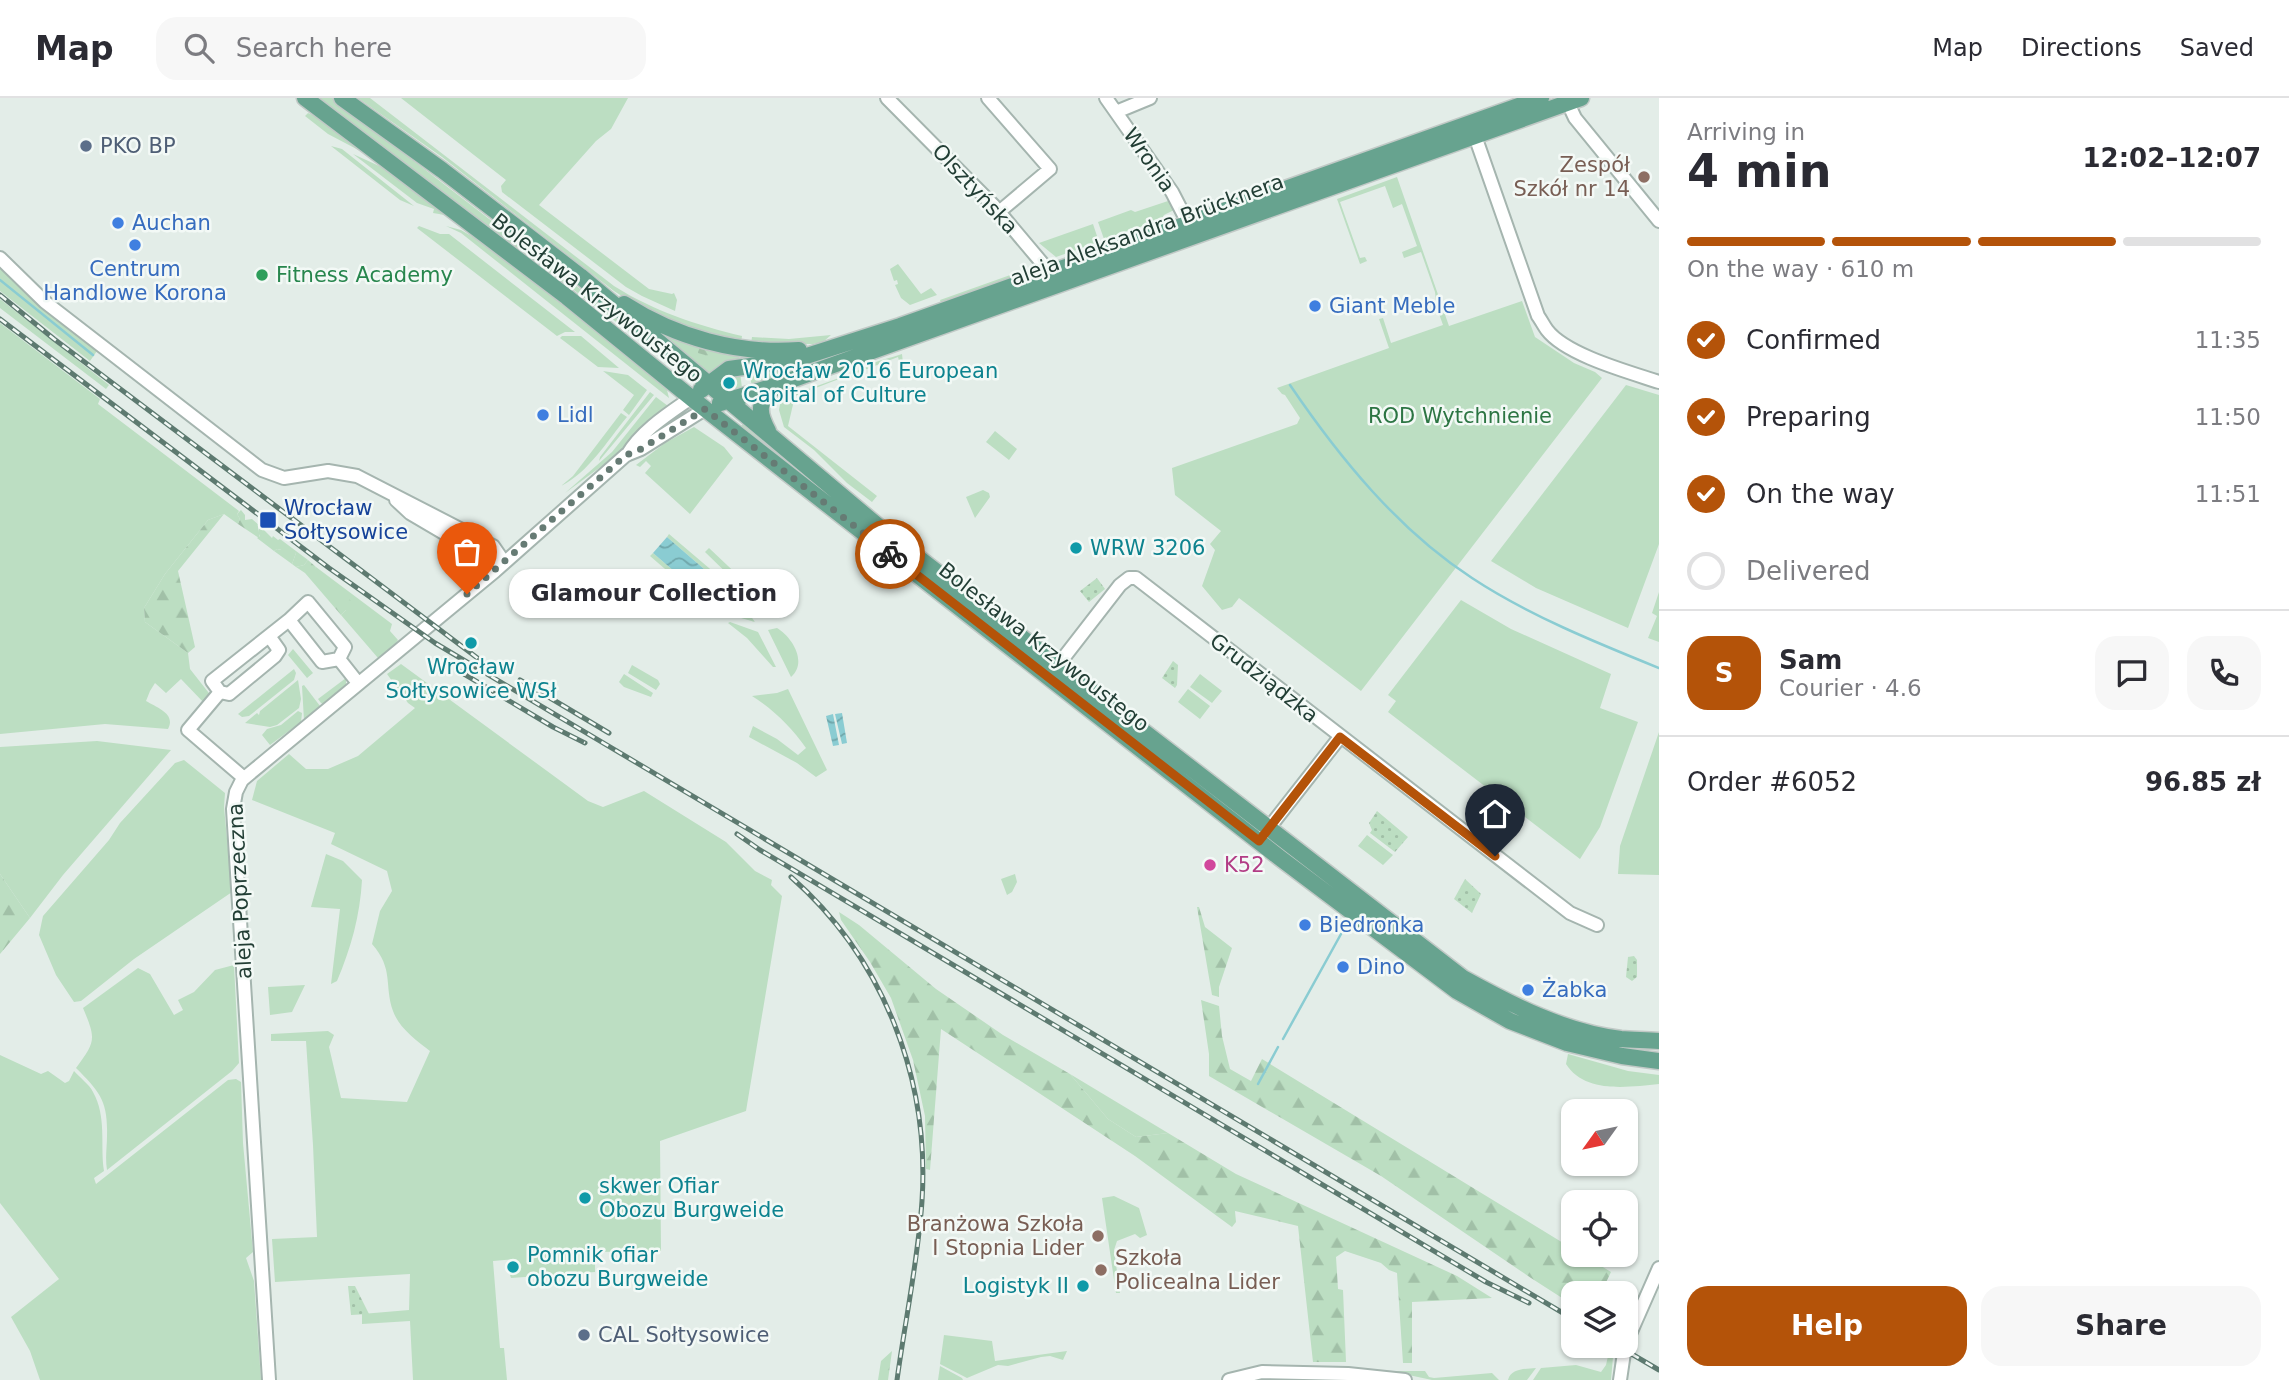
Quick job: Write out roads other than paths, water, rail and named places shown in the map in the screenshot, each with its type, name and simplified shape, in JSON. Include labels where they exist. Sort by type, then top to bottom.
[{"type":"main road","name":"Bolesława Krzywoustego","points":[[304,98],[567,297],[705,409],[1264,835],[1463,978],[1534,1014],[1578,1029],[1620,1038],[1659,1041]]},
{"type":"main road","name":"Bolesława Krzywoustego","points":[[342,98],[442,170],[580,276],[885,533],[1058,665],[1457,991],[1510,1021],[1567,1043],[1622,1056],[1659,1061]]},
{"type":"main road","name":"aleja Aleksandra Brücknera","points":[[705,409],[777,385],[1053,279],[1188,223],[1534,103],[1574,100]]},
{"type":"main road","name":"aleja Aleksandra Brücknera","points":[[691,398],[729,369],[794,360],[1053,279],[1475,136],[1534,103]]},
{"type":"main road","points":[[580,276],[640,313],[703,340],[729,346],[778,351],[831,348]]},
{"type":"main road","points":[[772,439],[761,418],[760,410],[764,397],[777,385]]},
{"type":"street","name":"Olsztyńska","points":[[887,98],[999,212],[1053,279]]},
{"type":"street","points":[[988,98],[1050,169],[999,212]]},
{"type":"street","name":"Wronia","points":[[1106,98],[1172,192],[1188,223]]},
{"type":"street","points":[[1116,112],[1150,98]]},
{"type":"street","points":[[1574,100],[1575,118],[1659,221]]},
{"type":"street","points":[[1475,136],[1538,316],[1548,332],[1565,345],[1590,357],[1659,383]]},
{"type":"street","points":[[0,258],[45,302],[262,470],[291,479],[328,471],[357,476],[493,546],[514,547],[525,543]]},
{"type":"street","name":"aleja Poprzeczna","points":[[269,1380],[233,810],[236,792],[244,778],[474,588],[626,455],[645,433],[691,398]]},
{"type":"street","name":"aleja Poprzeczna","points":[[626,455],[641,449],[705,409]]},
{"type":"street","points":[[383,490],[411,513],[478,553],[504,562]]},
{"type":"street","points":[[493,546],[504,562]]},
{"type":"street","points":[[474,588],[480,573],[478,553]]},
{"type":"street","name":"Grudziądzka","points":[[1058,665],[1120,585],[1129,578],[1136,578],[1570,913],[1597,925]]},
{"type":"street","points":[[269,636],[279,650],[275,656],[229,694],[220,692],[212,681],[308,602],[345,647],[339,659]]},
{"type":"street","points":[[289,620],[323,662],[339,659]]},
{"type":"street","points":[[339,659],[358,683]]},
{"type":"street","points":[[220,692],[188,730],[244,778]]},
{"type":"street","points":[[1264,835],[1340,737]]},
{"type":"street","points":[[1638,1316],[1659,1268]]},
{"type":"street","points":[[1620,1380],[1623,1358]]},
{"type":"street","points":[[1229,1380],[1262,1376],[1348,1374],[1405,1380]]},
{"type":"water","points":[[667,537],[704,569],[694,584],[689,584],[653,553]]},
{"type":"water","points":[[842,713],[847,743],[842,744],[835,714]]},
{"type":"water","points":[[833,714],[839,745],[833,746],[826,716]]},
{"type":"waterway","points":[[0,280],[93,355]]},
{"type":"waterway","points":[[1290,385],[1329,439],[1372,490],[1419,538],[1445,559],[1472,578],[1539,616],[1659,668]]},
{"type":"waterway","points":[[1283,1039],[1341,934]]},
{"type":"waterway","points":[[1258,1084],[1278,1047]]},
{"type":"railway","points":[[0,295],[54,339],[484,663]]},
{"type":"railway","points":[[0,319],[329,568],[435,643],[1561,1312]]},
{"type":"railway","points":[[459,671],[585,743]]},
{"type":"railway","points":[[520,680],[609,733]]},
{"type":"railway","points":[[737,834],[1486,1282],[1529,1303]]},
{"type":"railway","points":[[791,877],[823,909],[851,944],[875,983],[894,1023],[918,1110],[922,1201],[897,1380]]},
{"type":"railway","points":[[1638,1358],[1659,1370]]},
{"type":"place","name":"PKO BP","points":[[86,146]]},
{"type":"place","name":"Zespół Szkół nr 14","points":[[1644,177]]},
{"type":"place","name":"Auchan","points":[[118,223]]},
{"type":"place","name":"Centrum Handlowe Korona","points":[[135,245]]},
{"type":"place","name":"Fitness Academy","points":[[262,275]]},
{"type":"place","name":"Giant Meble","points":[[1315,306]]},
{"type":"place","name":"Wrocław 2016 European Capital of Culture","points":[[729,383]]},
{"type":"place","name":"Lidl","points":[[543,415]]},
{"type":"place","name":"Wrocław Sołtysowice","points":[[268,520]]},
{"type":"place","name":"WRW 3206","points":[[1076,548]]},
{"type":"place","name":"Glamour Collection","points":[[467,594]]},
{"type":"place","name":"Wrocław Sołtysowice WSł","points":[[471,643]]},
{"type":"place","name":"K52","points":[[1210,865]]},
{"type":"place","name":"Biedronka","points":[[1305,925]]},
{"type":"place","name":"Dino","points":[[1343,967]]},
{"type":"place","name":"Żabka","points":[[1528,990]]},
{"type":"place","name":"skwer Ofiar Obozu Burgweide","points":[[585,1198]]},
{"type":"place","name":"Branżowa Szkoła I Stopnia Lider","points":[[1098,1236]]},
{"type":"place","name":"Pomnik ofiar obozu Burgweide","points":[[513,1267]]},
{"type":"place","name":"Szkoła Policealna Lider","points":[[1101,1270]]},
{"type":"place","name":"Logistyk II","points":[[1083,1286]]},
{"type":"place","name":"CAL Sołtysowice","points":[[584,1335]]},
{"type":"park label","name":"ROD Wytchnienie","points":[[1460,416]]}]
